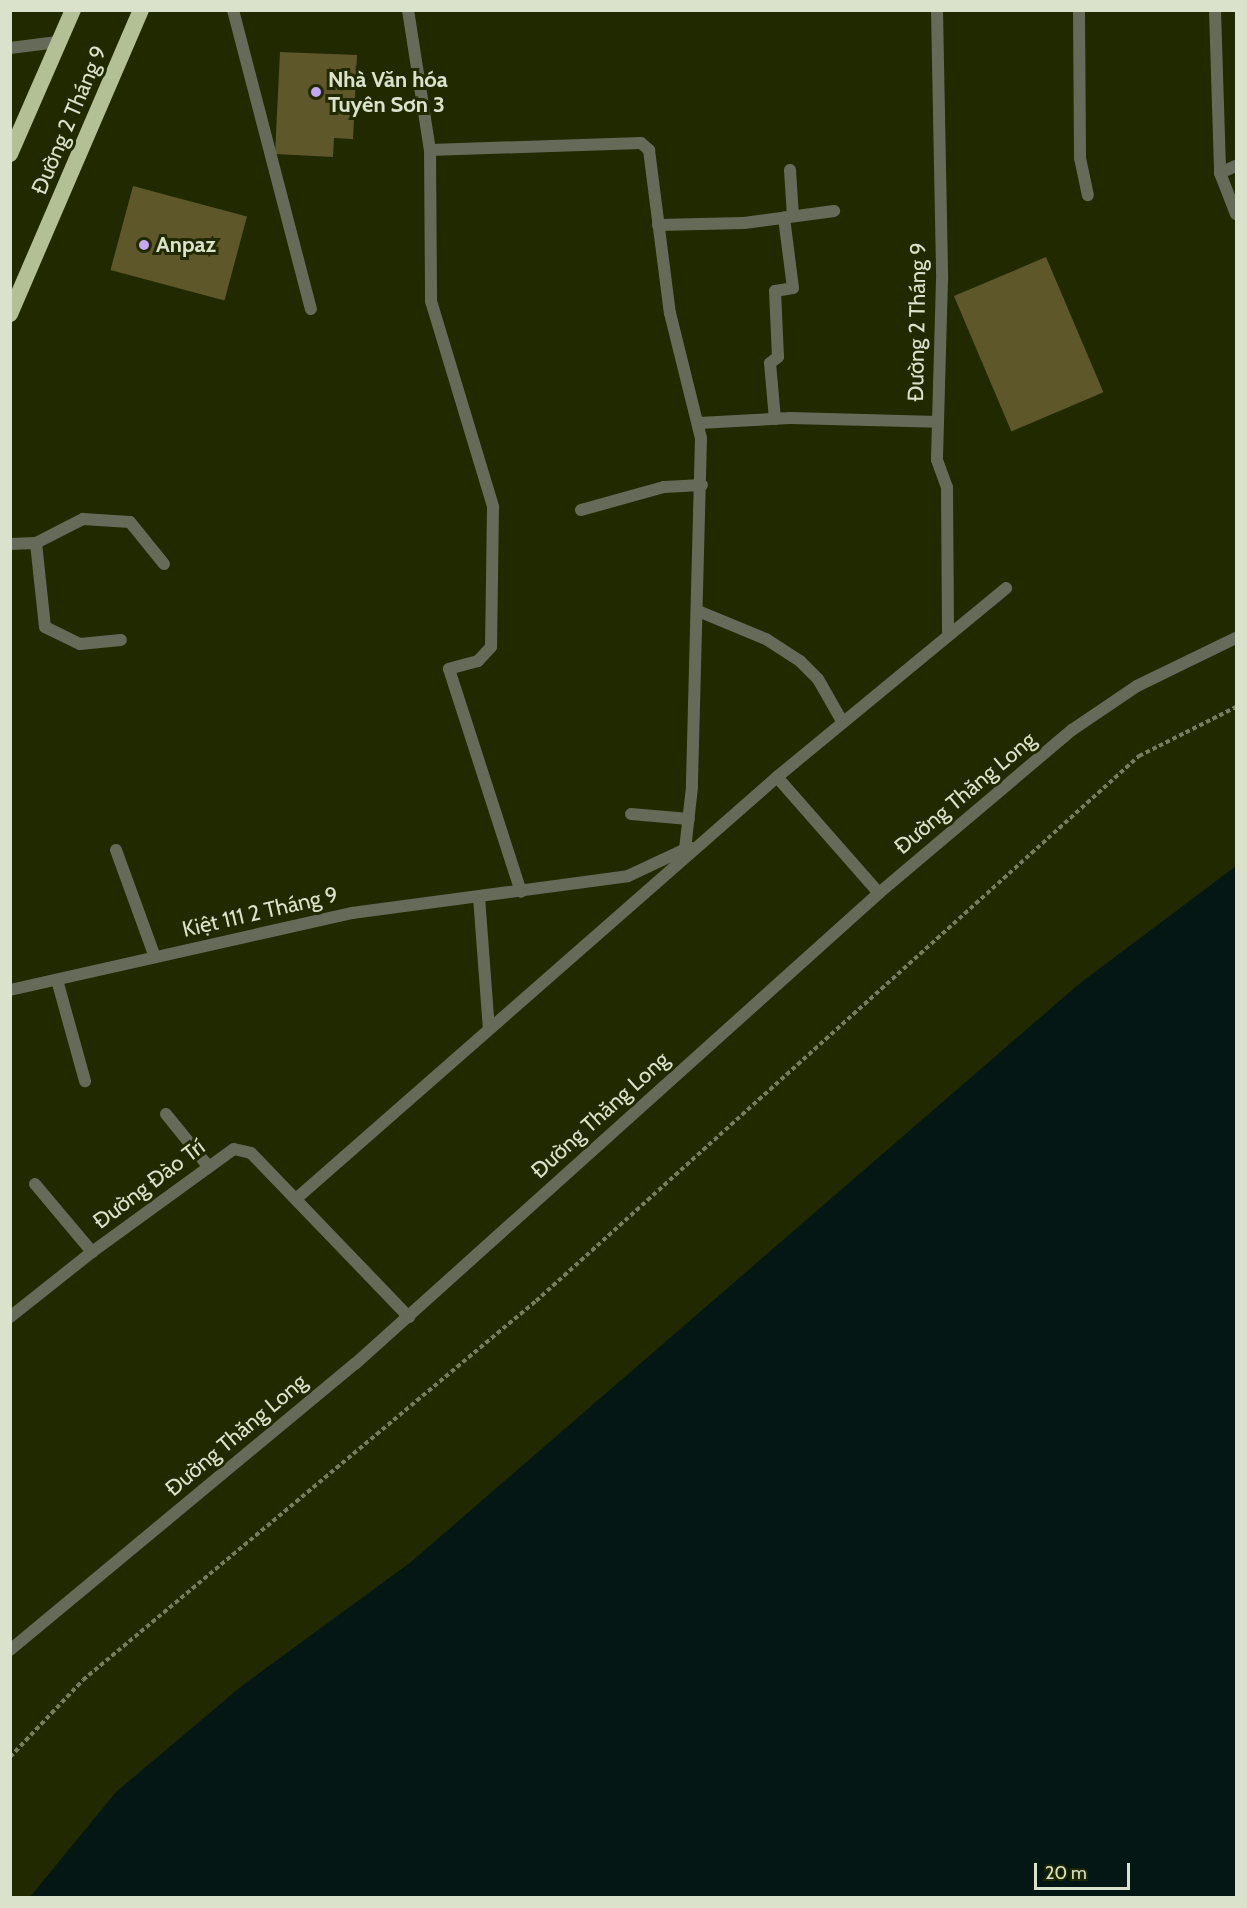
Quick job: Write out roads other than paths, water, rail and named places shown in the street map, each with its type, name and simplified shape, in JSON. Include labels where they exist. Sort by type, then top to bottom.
[{"type":"highway","name":"Đường 2 Tháng 9","points":[[10,154],[73,10]]},
{"type":"highway","name":"Đường 2 Tháng 9","points":[[10,314],[141,10]]},
{"type":"street","points":[[233,10],[311,309]]},
{"type":"street","points":[[408,10],[430,150],[431,301],[493,507],[491,647],[478,661],[449,669],[521,892]]},
{"type":"street","name":"Đường 2 Tháng 9","points":[[937,10],[942,279],[937,460],[947,487],[948,631]]},
{"type":"street","points":[[1079,10],[1080,158],[1088,195]]},
{"type":"street","points":[[1215,10],[1220,172],[1236,214]]},
{"type":"street","points":[[10,48],[58,42]]},
{"type":"street","points":[[430,150],[641,143],[649,150],[676,342],[699,423],[702,486],[698,611],[685,849]]},
{"type":"street","points":[[1220,172],[1236,166]]},
{"type":"street","points":[[775,419],[770,363],[778,357],[776,291],[793,288],[788,217],[790,170]]},
{"type":"street","points":[[658,225],[788,217],[834,211]]},
{"type":"street","points":[[699,423],[775,419],[938,422]]},
{"type":"street","points":[[581,510],[664,487],[702,486]]},
{"type":"street","points":[[10,544],[36,543],[83,519],[130,522],[164,564]]},
{"type":"street","points":[[36,543],[45,627],[80,644],[121,640]]},
{"type":"street","points":[[297,1198],[842,721],[948,631],[1006,588]]},
{"type":"street","points":[[698,611],[766,639],[800,661],[818,679],[842,721]]},
{"type":"street","name":"Đường Thăng Long","points":[[10,1650],[409,1317],[879,893],[1112,700],[1236,638]]},
{"type":"street","points":[[777,777],[879,893]]},
{"type":"street","points":[[631,814],[688,819]]},
{"type":"street","name":"Kiệt 111 2 Tháng 9","points":[[10,990],[352,913],[628,876],[705,842]]},
{"type":"street","points":[[116,850],[155,957]]},
{"type":"street","points":[[479,897],[489,1029]]},
{"type":"street","points":[[57,980],[85,1081]]},
{"type":"street","points":[[166,1114],[208,1166]]},
{"type":"street","name":"Đường Đào Trí","points":[[10,1317],[92,1252],[225,1153],[244,1149],[297,1198],[409,1317]]},
{"type":"street","points":[[35,1184],[92,1252]]},
{"type":"place","name":"Nhà Văn hóa Tuyên Sơn 3","points":[[316,92]]},
{"type":"place","name":"Anpaz","points":[[144,245]]}]
